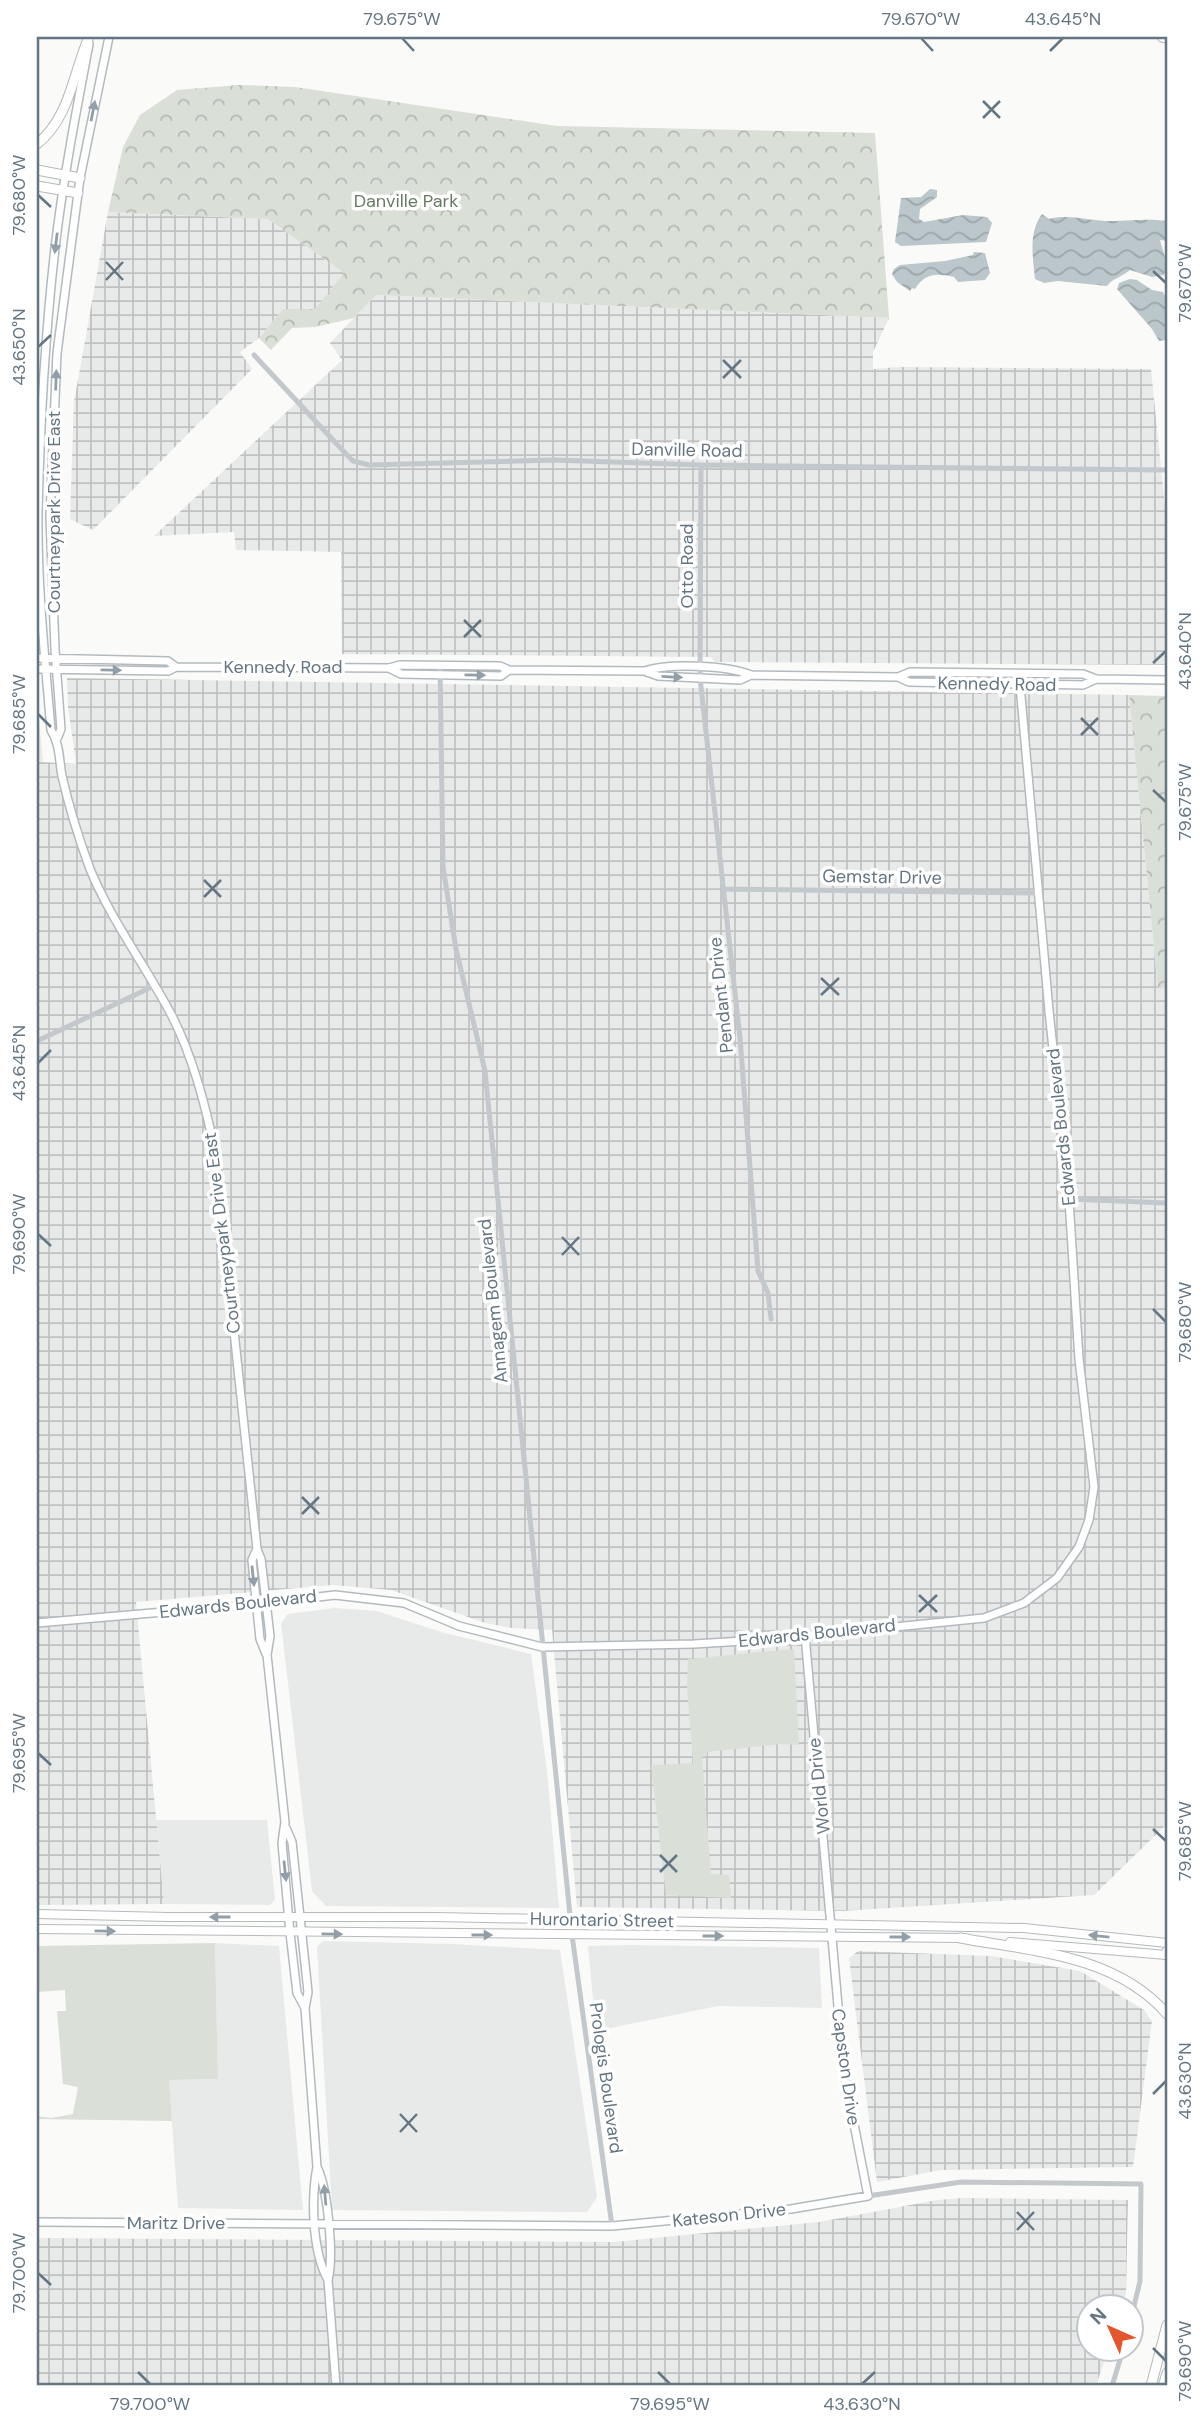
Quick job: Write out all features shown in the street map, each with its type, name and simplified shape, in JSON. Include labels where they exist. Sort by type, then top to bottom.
[{"type":"highway","points":[[37,144],[54,126],[63,110],[90,37]]},
{"type":"highway","points":[[1162,37],[1167,38]]},
{"type":"highway","points":[[37,170],[80,178]]},
{"type":"highway","points":[[37,186],[78,193]]},
{"type":"highway","points":[[960,1938],[1060,1956],[1113,1972],[1147,1995],[1167,2014]]},
{"type":"highway","points":[[1151,2386],[1167,2325]]},
{"type":"highway","points":[[1163,2386],[1167,2373]]},
{"type":"main road","name":"Courtneypark Drive East","points":[[90,37],[65,176],[46,352],[38,501],[41,659],[46,669],[51,730],[57,739],[68,802],[90,867],[109,909],[170,1013],[186,1047],[203,1097],[215,1151],[257,1549],[261,1559],[270,1636],[267,1655],[285,1825],[282,1843],[288,1917],[297,1993],[305,2008]]},
{"type":"main road","name":"Courtneypark Drive East","points":[[57,739],[61,729],[55,659],[50,516],[57,353],[80,178],[109,37]]},
{"type":"main road","name":"Kennedy Road","points":[[41,659],[169,661],[176,667]]},
{"type":"main road","name":"Kennedy Road","points":[[37,668],[167,671],[176,667],[390,668],[400,665],[500,666],[509,670],[644,671],[657,667],[739,670],[751,675],[898,677],[910,672],[1083,674],[1097,680]]},
{"type":"main road","name":"Kennedy Road","points":[[390,668],[401,674],[501,676],[509,670]]},
{"type":"main road","name":"Kennedy Road","points":[[644,671],[658,676],[740,680],[751,675]]},
{"type":"main road","name":"Edwards Boulevard","points":[[37,1623],[335,1595],[404,1602],[459,1626],[542,1647],[694,1644],[984,1618],[1024,1603],[1057,1578],[1079,1547],[1089,1520],[1094,1487],[1079,1359],[1069,1199],[1019,674]]},
{"type":"main road","name":"Kennedy Road","points":[[898,677],[909,682],[1083,685],[1097,680],[1167,680]]},
{"type":"main road","name":"Courtneypark Drive East","points":[[257,1549],[252,1560],[256,1604],[260,1639],[267,1655]]},
{"type":"main road","name":"World Drive","points":[[805,1635],[831,1937]]},
{"type":"main road","name":"Courtneypark Drive East","points":[[285,1825],[292,1842],[302,1933],[308,1992],[305,2008]]},
{"type":"main road","name":"Hurontario Street","points":[[37,1914],[571,1919],[1024,1928],[1167,1943]]},
{"type":"main road","name":"Hurontario Street","points":[[37,1930],[960,1938],[1167,1954]]},
{"type":"main road","name":"Capston Drive","points":[[831,1937],[844,2073],[868,2196]]},
{"type":"main road","points":[[305,2008],[317,2167],[313,2185],[315,2224],[320,2266],[328,2280]]},
{"type":"main road","points":[[317,2167],[323,2182],[332,2266],[328,2280],[336,2386]]},
{"type":"main road","name":"Kateson Drive","points":[[315,2224],[612,2226],[791,2209],[868,2196]]},
{"type":"main road","name":"Maritz Drive","points":[[37,2222],[315,2224]]},
{"type":"street","name":"Danville Road","points":[[254,355],[347,455],[354,461],[369,465],[554,460],[701,465],[1167,470]]},
{"type":"street","name":"Otto Road","points":[[701,465],[701,668]]},
{"type":"street","name":"Annagem Boulevard","points":[[440,666],[442,859],[454,939],[485,1071],[572,1935]]},
{"type":"street","name":"Pendant Drive","points":[[701,668],[740,1038],[755,1243],[758,1270],[768,1293],[771,1319]]},
{"type":"street","name":"Gemstar Drive","points":[[724,889],[1039,893]]},
{"type":"street","points":[[37,1041],[154,986]]},
{"type":"street","points":[[1069,1199],[1167,1203]]},
{"type":"street","name":"Prologis Boulevard","points":[[572,1935],[612,2226]]},
{"type":"street","name":"Kateson Drive","points":[[868,2196],[952,2183],[1141,2185],[1140,2281],[1137,2294]]},
{"type":"street","points":[[1112,2386],[1119,2364]]},
{"type":"shaded area","points":[[108,212],[268,219],[344,273],[315,309],[283,309],[259,338],[240,352],[252,369],[93,530],[70,519],[74,402]]},
{"type":"shaded area","points":[[376,295],[889,318],[873,352],[873,369],[1151,369],[1167,526],[1167,665],[715,662],[711,657],[342,654],[341,552],[236,550],[234,532],[154,536],[342,360],[330,343]]},
{"type":"shaded area","points":[[67,678],[1129,695],[1158,989],[1167,988],[1167,1824],[1094,1895],[843,1911],[577,1907],[552,1630],[512,1628],[485,1623],[391,1590],[333,1585],[136,1602],[164,1904],[37,1905],[37,759],[43,762],[76,764]]},
{"type":"shaded area","points":[[37,698],[43,762],[37,759]]},
{"type":"shaded area","points":[[334,1608],[377,1611],[441,1632],[531,1654],[547,1771],[559,1908],[326,1906],[312,1891],[281,1623],[288,1614]]},
{"type":"shaded area","points":[[156,1820],[267,1820],[275,1900],[270,1905],[164,1904]]},
{"type":"shaded area","points":[[323,1941],[560,1950],[597,2197],[587,2212],[332,2210],[317,1947]]},
{"type":"shaded area","points":[[215,1943],[279,1946],[303,2210],[178,2208],[169,2080],[218,2079]]},
{"type":"shaded area","points":[[588,1946],[819,1948],[822,2008],[718,2006],[596,2031]]},
{"type":"shaded area","points":[[858,1951],[991,1956],[1080,1971],[1144,2010],[1152,2021],[1133,2167],[941,2170],[877,2182],[849,1958]]},
{"type":"shaded area","points":[[937,2200],[1128,2200],[1126,2294],[1074,2294],[1074,2364],[1103,2364],[1096,2386],[37,2386],[37,2238],[614,2242],[819,2222]]},
{"type":"green space","name":"Danville Park","points":[[239,85],[295,87],[557,126],[875,133],[889,318],[376,295],[354,318],[315,327],[292,328],[271,350],[259,338],[283,309],[315,309],[344,273],[268,219],[108,212],[123,147],[140,115],[177,90]]},
{"type":"green space","points":[[1129,695],[1167,696],[1167,988],[1158,989]]},
{"type":"green space","points":[[794,1649],[799,1745],[780,1744],[707,1752],[707,1756],[702,1757],[711,1874],[729,1875],[731,1898],[666,1895],[651,1765],[693,1763],[687,1686],[688,1659]]},
{"type":"green space","points":[[215,1943],[218,2079],[169,2080],[172,2121],[37,2119],[37,2116],[51,2118],[73,2114],[78,2087],[63,2084],[57,2011],[66,2011],[65,1990],[37,1992],[37,1946]]},
{"type":"water","points":[[930,189],[937,190],[937,197],[920,209],[919,219],[924,222],[963,215],[987,217],[992,223],[986,242],[901,246],[895,242],[901,198],[921,197]]},
{"type":"water","points":[[1042,214],[1049,219],[1069,217],[1105,221],[1167,221],[1167,241],[1160,240],[1167,264],[1164,275],[1152,277],[1130,270],[1107,286],[1058,281],[1044,283],[1035,279],[1033,237]]},
{"type":"water","points":[[974,252],[985,253],[990,273],[985,280],[958,282],[954,277],[932,276],[910,291],[897,282],[892,274],[900,265],[945,261],[973,255]]},
{"type":"water","points":[[1130,279],[1137,280],[1152,290],[1163,292],[1166,298],[1166,340],[1159,341],[1117,289],[1119,283]]}]
